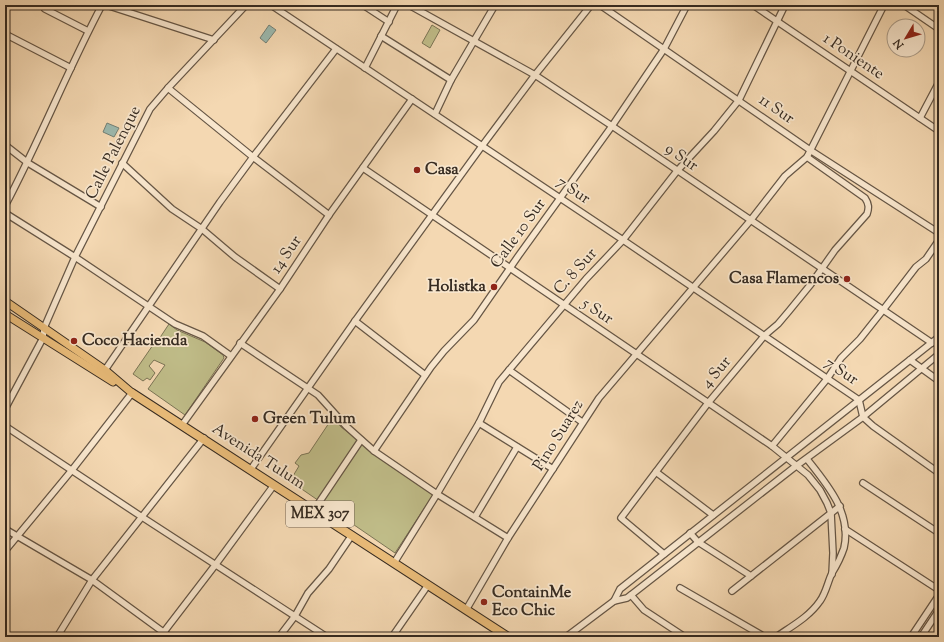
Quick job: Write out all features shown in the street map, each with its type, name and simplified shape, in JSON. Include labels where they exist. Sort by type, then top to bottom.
[{"type":"highway","name":"Avenida Tulum","points":[[132,393],[204,438],[394,564],[508,637]]},
{"type":"main road","name":"Avenida Tulum","points":[[5,301],[105,370],[132,393]]},
{"type":"main road","name":"Avenida Tulum","points":[[5,314],[132,393]]},
{"type":"street","points":[[5,206],[28,163],[70,68],[102,5]]},
{"type":"street","points":[[106,5],[214,40]]},
{"type":"street","name":"Calle Palenque","points":[[43,338],[44,328],[75,257],[150,109],[246,5]]},
{"type":"street","name":"7 Sur","points":[[271,5],[561,198],[692,288],[765,335],[859,400]]},
{"type":"street","points":[[363,5],[388,22]]},
{"type":"street","points":[[365,68],[397,5]]},
{"type":"street","name":"9 Sur","points":[[409,5],[535,75],[932,343]]},
{"type":"street","points":[[435,114],[451,80],[495,5]]},
{"type":"street","name":"11 Sur","points":[[600,5],[810,150],[939,233]]},
{"type":"street","name":"Calle 10 Sur","points":[[374,451],[425,375],[444,351],[474,320],[612,126],[664,49],[687,5]]},
{"type":"street","name":"1 Poniente","points":[[753,5],[939,131]]},
{"type":"street","name":"C. 8 Sur","points":[[394,564],[479,422],[499,382],[586,278],[623,240],[677,171],[714,131],[739,100],[786,5]]},
{"type":"street","points":[[807,157],[884,5]]},
{"type":"street","points":[[904,5],[939,29]]},
{"type":"street","points":[[251,469],[432,214],[535,75],[590,6]]},
{"type":"street","points":[[45,9],[88,31]]},
{"type":"street","points":[[5,34],[70,68]]},
{"type":"street","points":[[381,36],[451,80]]},
{"type":"street","points":[[105,370],[220,202],[336,49]]},
{"type":"street","points":[[920,118],[939,82]]},
{"type":"street","points":[[168,88],[253,157],[329,215]]},
{"type":"street","name":"14 Sur","points":[[182,425],[280,289],[329,215],[412,99]]},
{"type":"street","points":[[5,145],[28,163],[101,207]]},
{"type":"street","name":"4 Sur","points":[[664,554],[621,518],[708,402],[765,335],[778,324],[822,269],[835,250],[867,214],[869,209],[869,203],[866,198],[807,157]]},
{"type":"street","name":"Pino Suarez","points":[[466,610],[508,538],[598,398],[750,220],[785,176],[807,157]]},
{"type":"street","points":[[122,163],[163,201],[202,229],[235,257],[280,289]]},
{"type":"street","name":"5 Sur","points":[[363,168],[511,267],[564,305],[772,446],[808,475],[820,490],[831,513]]},
{"type":"street","points":[[5,213],[75,257],[148,307],[180,327],[203,336],[231,356]]},
{"type":"street","points":[[772,446],[827,378],[841,358],[860,339],[939,240]]},
{"type":"street","points":[[355,322],[425,375]]},
{"type":"street","points":[[614,601],[620,589],[939,337]]},
{"type":"street","points":[[5,409],[43,338]]},
{"type":"street","points":[[240,343],[308,388],[326,402],[346,426],[374,451],[437,494],[508,538]]},
{"type":"street","points":[[566,637],[614,601],[627,598],[631,595],[796,466],[863,417],[920,368],[939,354]]},
{"type":"street","points":[[910,360],[939,380]]},
{"type":"street","points":[[509,370],[582,422]]},
{"type":"street","points":[[5,551],[72,470],[132,393]]},
{"type":"street","points":[[859,400],[863,417],[873,426],[939,473]]},
{"type":"street","points":[[479,422],[553,469]]},
{"type":"street","points":[[5,426],[327,637]]},
{"type":"street","points":[[57,637],[92,580],[204,438]]},
{"type":"street","points":[[314,510],[361,440]]},
{"type":"street","points":[[475,517],[518,447]]},
{"type":"street","points":[[776,637],[806,617],[821,600],[843,549],[846,536],[845,523],[836,498],[822,477],[807,459]]},
{"type":"street","points":[[656,472],[713,515]]},
{"type":"street","points":[[863,482],[939,533]]},
{"type":"street","points":[[161,635],[216,564],[274,484]]},
{"type":"street","points":[[732,591],[840,506]]},
{"type":"street","points":[[831,513],[833,553],[832,574]]},
{"type":"street","points":[[5,529],[92,580],[161,635],[170,637]]},
{"type":"street","points":[[845,529],[939,590]]},
{"type":"street","points":[[690,533],[698,542],[751,576]]},
{"type":"street","points":[[279,637],[308,593],[329,569],[352,535]]},
{"type":"street","points":[[392,637],[428,585]]},
{"type":"street","points":[[680,588],[764,637]]},
{"type":"street","points":[[631,595],[644,610],[685,637]]},
{"type":"street","points":[[911,637],[939,595]]},
{"type":"street","points":[[920,637],[939,610]]},
{"type":"shaded area","points":[[269,25],[276,30],[266,43],[260,38]]},
{"type":"shaded area","points":[[432,25],[440,30],[430,48],[422,43]]},
{"type":"shaded area","points":[[107,123],[119,128],[114,137],[103,132]]},
{"type":"shaded area","points":[[169,324],[177,330],[205,342],[223,355],[224,358],[185,415],[148,389],[165,365],[154,360],[149,366],[155,373],[150,380],[147,378],[143,381],[133,374]]},
{"type":"shaded area","points":[[333,417],[341,427],[433,495],[395,553],[290,481],[299,466],[295,463],[301,455],[309,453]]},
{"type":"place","name":"Casa","points":[[417,170]]},
{"type":"place","name":"Casa Flamencos","points":[[847,279]]},
{"type":"place","name":"Holistka","points":[[494,287]]},
{"type":"place","name":"Coco Hacienda","points":[[74,341]]},
{"type":"place","name":"Green Tulum","points":[[255,419]]},
{"type":"place","name":"ContainMe Eco Chic","points":[[484,602]]}]
